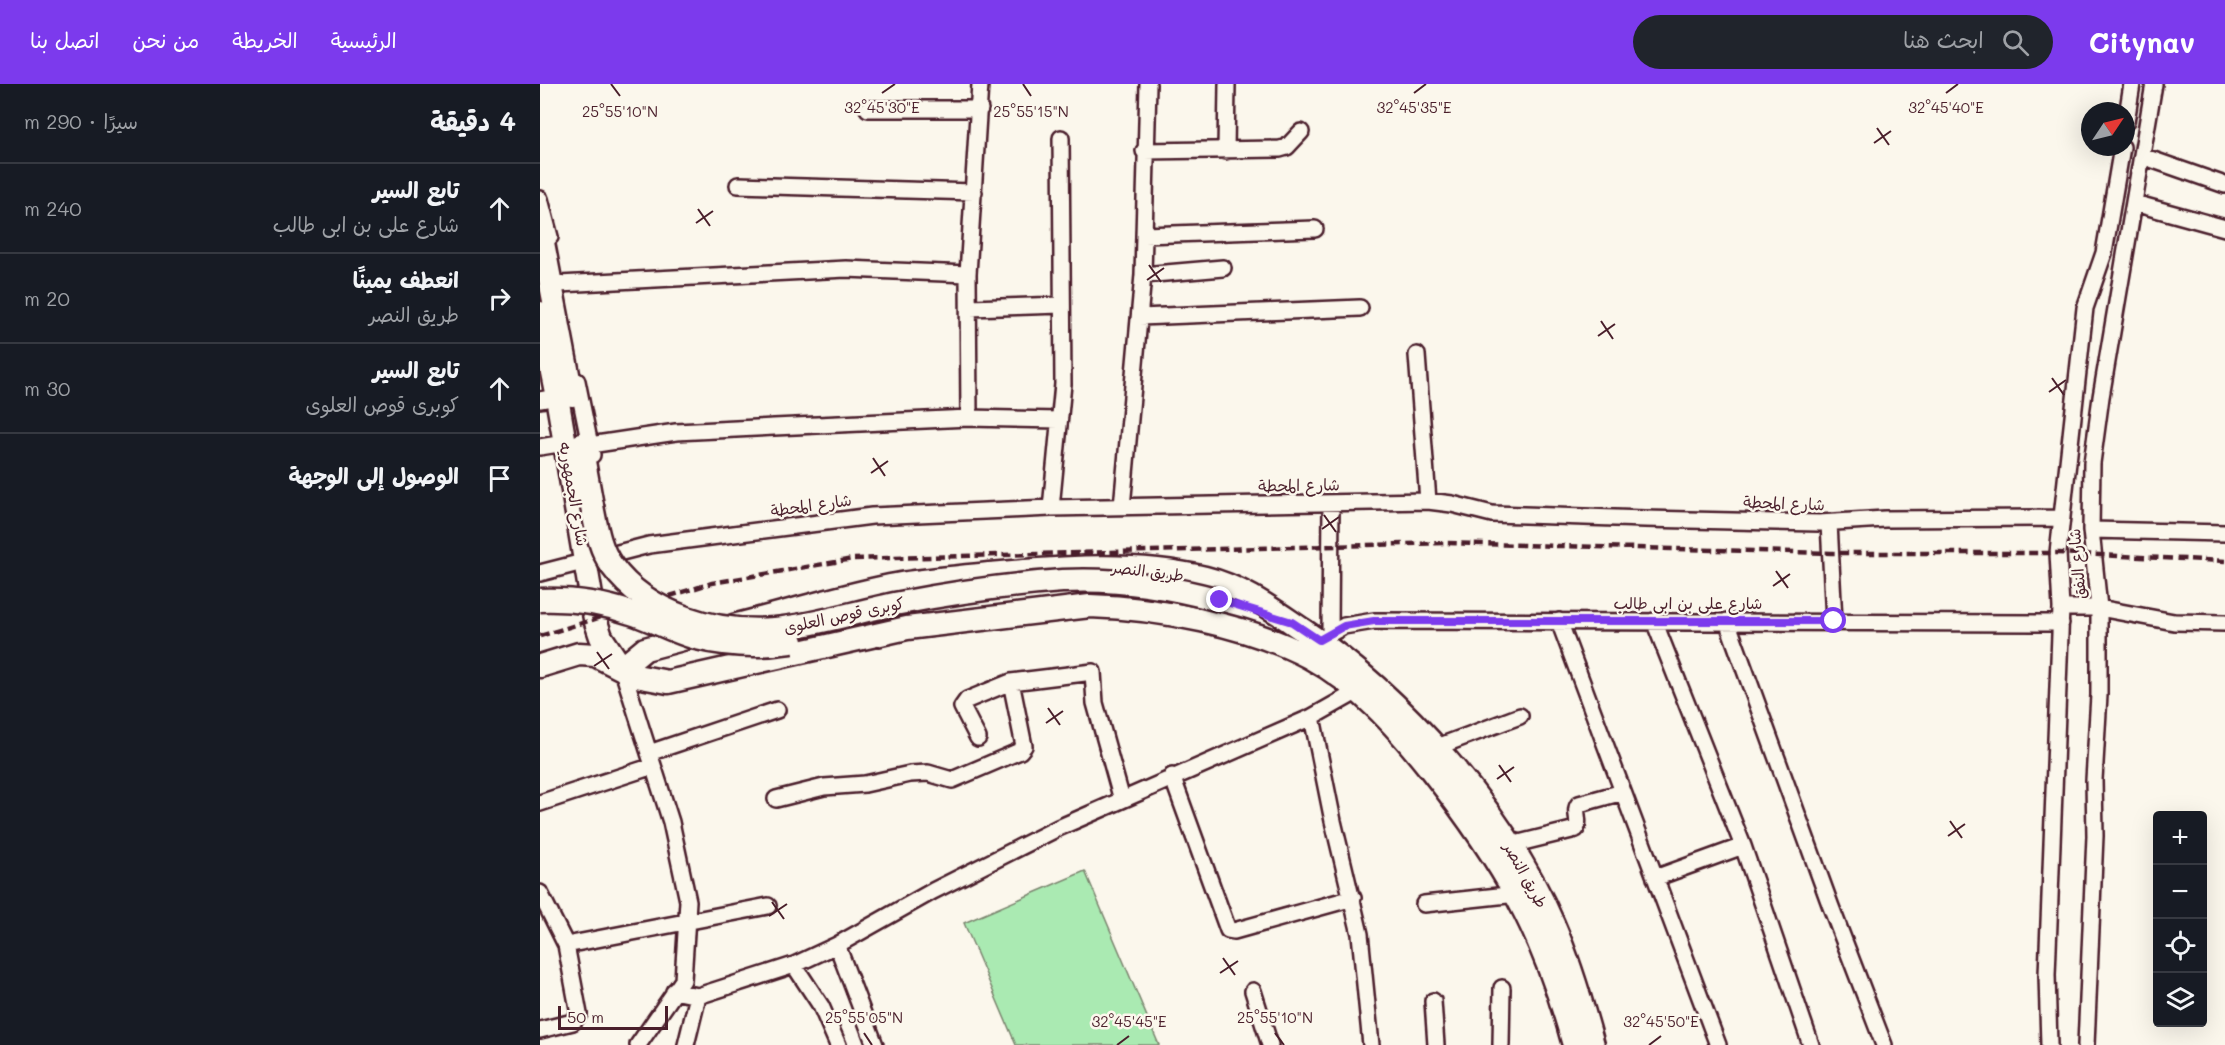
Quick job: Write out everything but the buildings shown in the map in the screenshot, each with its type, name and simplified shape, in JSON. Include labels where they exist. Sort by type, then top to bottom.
[{"type":"street","points":[[969,418],[968,274],[980,84]]},
{"type":"street","points":[[1122,507],[1143,275],[1144,151],[1148,84]]},
{"type":"street","points":[[1226,151],[1227,84]]},
{"type":"street","points":[[2129,102],[2132,84]]},
{"type":"street","name":"شارع النفق","points":[[2086,1045],[2095,836],[2094,780],[2099,705],[2098,608],[2091,530],[2096,430],[2154,84]]},
{"type":"street","points":[[868,109],[980,109]]},
{"type":"street","points":[[1144,151],[1226,151],[1287,147],[1301,132]]},
{"type":"street","points":[[1052,508],[1063,384],[1060,305],[1061,138]]},
{"type":"street","name":"شارع النفق","points":[[2049,1045],[2047,975],[2061,623],[2058,554],[2087,299],[2104,253],[2120,156]]},
{"type":"street","points":[[2142,156],[2225,185]]},
{"type":"street","points":[[738,185],[974,192]]},
{"type":"street","points":[[540,199],[559,284],[611,555]]},
{"type":"street","points":[[2134,203],[2225,228]]},
{"type":"street","name":"كوبرى قوص العلوى","points":[[540,227],[592,506],[602,546],[611,564],[632,588],[658,605],[715,626],[745,630],[775,629],[906,602],[1062,581],[1126,582],[1189,591],[1218,607],[1287,635],[1322,657],[1358,691]]},
{"type":"street","points":[[1144,235],[1315,229]]},
{"type":"street","points":[[1143,275],[1223,268]]},
{"type":"street","points":[[559,284],[846,269],[968,274]]},
{"type":"street","points":[[969,308],[1060,305]]},
{"type":"street","points":[[1140,317],[1360,308]]},
{"type":"street","name":"شارع الجمهوريه","points":[[540,313],[549,398],[565,442],[595,619],[601,637],[622,668]]},
{"type":"street","points":[[1417,355],[1428,501]]},
{"type":"street","points":[[590,445],[676,432],[969,418],[1059,420]]},
{"type":"street","points":[[540,447],[565,442]]},
{"type":"street","name":"شارع المحطة","points":[[540,573],[649,545],[839,519],[1052,508],[1428,501],[1507,515],[1829,523],[1885,519],[2062,518]]},
{"type":"street","points":[[1325,636],[1331,503]]},
{"type":"street","points":[[1829,523],[1834,621]]},
{"type":"street","points":[[2091,530],[2225,533]]},
{"type":"street","name":"طريق النصر","points":[[622,668],[645,649],[659,644],[885,587],[1063,567],[1144,568],[1205,578],[1246,593],[1292,622],[1325,636],[1437,747],[1511,844],[1552,922],[1568,963],[1593,1045]]},
{"type":"street","points":[[540,602],[590,590]]},
{"type":"street","name":"كوبرى قوص العلوى","points":[[540,602],[578,601],[605,606],[694,637],[749,646],[804,640],[909,616],[1064,596],[1126,596],[1186,605],[1218,607],[1292,622]]},
{"type":"street","name":"طريق النصر","points":[[540,666],[579,654],[594,655],[636,676],[668,682],[907,628],[1060,608],[1119,607],[1212,623],[1287,647],[1331,671],[1358,691],[1405,738],[1494,854],[1518,894],[1554,978],[1574,1045]]},
{"type":"street","points":[[2061,608],[2098,608],[2157,620],[2225,623]]},
{"type":"street","name":"شارع على بن ابى طالب","points":[[1325,636],[1352,624],[1374,621],[2061,623]]},
{"type":"street","points":[[1559,621],[1718,1045]]},
{"type":"street","points":[[1654,621],[1743,846],[1811,1045]]},
{"type":"street","points":[[1727,621],[1823,886],[1884,1045]]},
{"type":"street","points":[[622,668],[680,857],[688,902],[683,980],[638,1045]]},
{"type":"street","points":[[978,738],[962,707],[967,700],[1011,682],[1093,672],[1095,703],[1122,800]]},
{"type":"street","points":[[776,799],[824,787],[865,784],[910,774],[928,773],[952,780],[1020,751],[1024,741],[1011,682]]},
{"type":"street","points":[[674,991],[698,996],[794,965],[837,945],[933,891],[1172,776],[1312,717],[1358,691]]},
{"type":"street","points":[[540,803],[777,710]]},
{"type":"street","points":[[1437,747],[1520,716]]},
{"type":"street","points":[[1312,717],[1332,821],[1353,898],[1360,934],[1371,1045]]},
{"type":"street","points":[[1172,776],[1228,930],[1234,931],[1353,898]]},
{"type":"street","points":[[1511,844],[1576,829],[1578,824],[1576,809],[1579,804],[1623,792]]},
{"type":"street","points":[[1655,878],[1743,846]]},
{"type":"street","points":[[540,893],[546,918],[566,945],[579,1014],[573,1022],[540,1030]]},
{"type":"street","points":[[1424,904],[1518,894]]},
{"type":"street","points":[[566,945],[768,906]]},
{"type":"street","points":[[837,945],[875,1045]]},
{"type":"street","points":[[794,965],[820,1006],[838,1045]]},
{"type":"street","points":[[1501,1045],[1502,988]]},
{"type":"street","points":[[1252,992],[1270,1045]]},
{"type":"street","points":[[686,1045],[698,996]]},
{"type":"street","points":[[1433,1001],[1436,1045]]},
{"type":"green space","points":[[1085,871],[1159,1045],[1016,1045],[964,923]]},
{"type":"railway","points":[[540,636],[712,583],[853,559],[1444,543],[1831,553],[2058,553],[2225,561]]},
{"type":"route","points":[[1220,600],[1292,622],[1319,640],[1344,626],[1374,621],[1834,621]]}]
